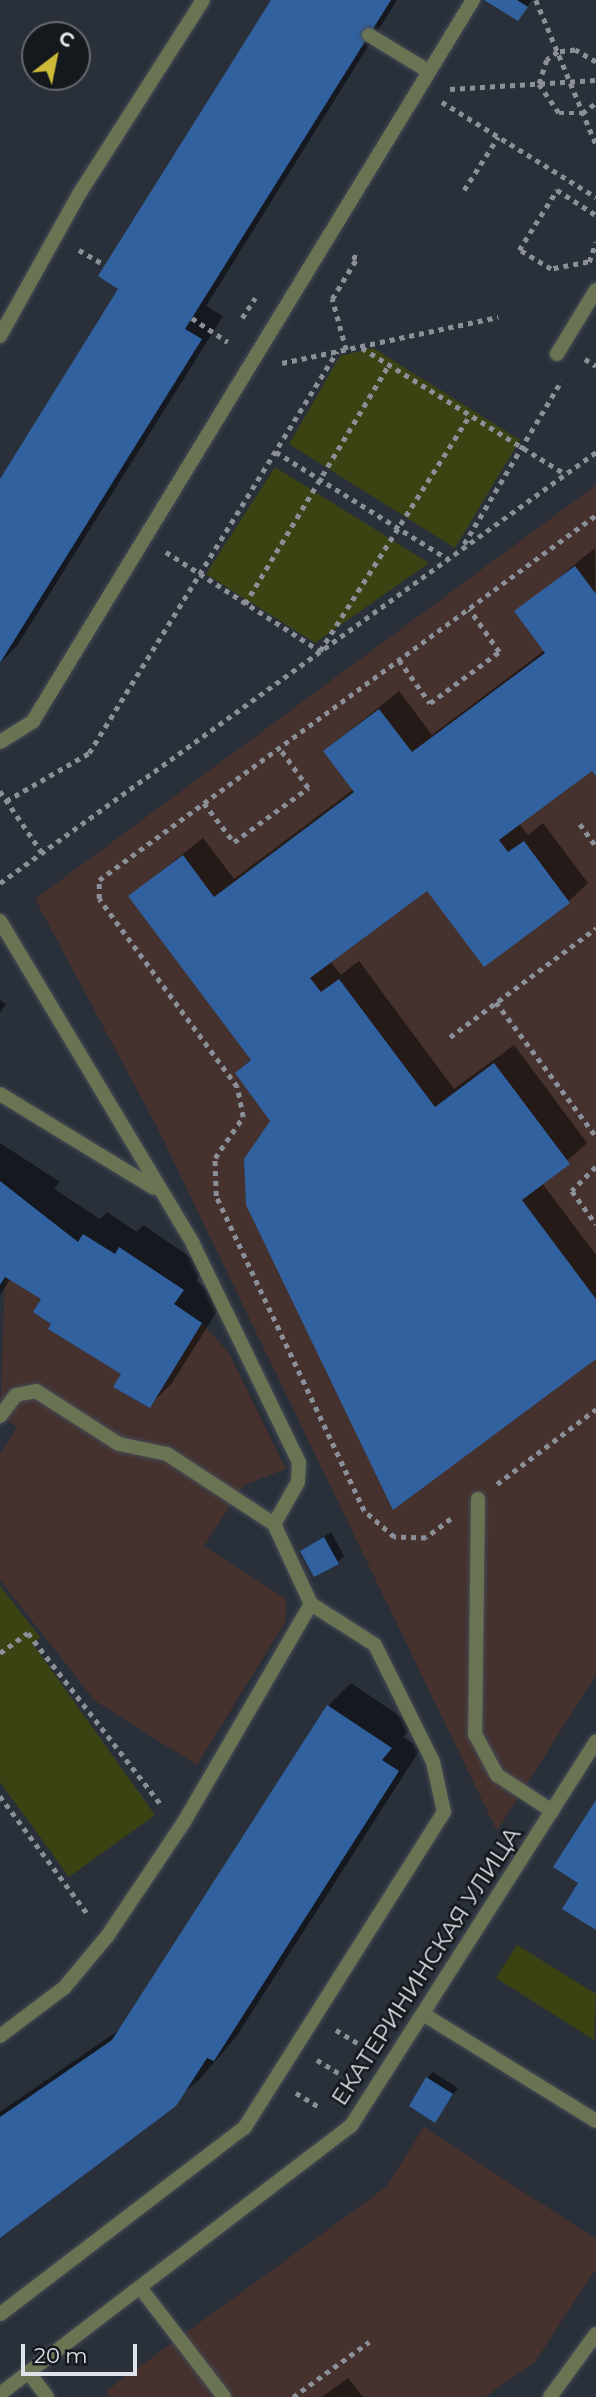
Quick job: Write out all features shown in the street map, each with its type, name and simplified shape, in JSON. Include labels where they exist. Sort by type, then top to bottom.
[{"type":"street","points":[[0,336],[79,194],[203,0]]},
{"type":"street","points":[[0,742],[33,721],[148,540],[248,360],[472,0]]},
{"type":"street","points":[[369,35],[428,71]]},
{"type":"street","points":[[557,355],[596,290]]},
{"type":"street","points":[[0,921],[158,1191],[193,1244],[299,1462],[298,1482],[274,1524]]},
{"type":"street","points":[[0,1094],[158,1191]]},
{"type":"street","points":[[0,1416],[16,1395],[36,1391],[119,1444],[167,1454],[274,1524],[311,1604],[375,1645],[442,1786],[444,1812],[435,1834],[245,2127],[0,2314]]},
{"type":"street","points":[[478,1499],[475,1734],[497,1775],[552,1811]]},
{"type":"street","points":[[0,2036],[64,1988],[108,1935],[184,1822],[311,1604]]},
{"type":"street","name":"ЕКАТЕРИНИНСКАЯ УЛИЦА","points":[[0,2394],[142,2290],[351,2126],[596,1741]]},
{"type":"street","points":[[423,2014],[596,2121]]},
{"type":"street","points":[[142,2290],[224,2397]]},
{"type":"street","points":[[550,2397],[596,2334]]},
{"type":"street","points":[[29,2373],[47,2397]]},
{"type":"path","points":[[536,0],[596,144]]},
{"type":"path","points":[[596,62],[584,52],[558,52],[547,60],[539,84],[548,106],[583,113],[596,103]]},
{"type":"path","points":[[439,100],[446,89],[596,79]]},
{"type":"path","points":[[418,87],[596,197]]},
{"type":"path","points":[[464,190],[498,137]]},
{"type":"path","points":[[596,215],[557,190],[519,250],[551,270],[596,261]]},
{"type":"path","points":[[589,262],[596,242]]},
{"type":"path","points":[[75,248],[105,265]]},
{"type":"path","points":[[242,318],[256,298]]},
{"type":"path","points":[[332,299],[346,350]]},
{"type":"path","points":[[248,360],[265,367],[498,317]]},
{"type":"path","points":[[192,318],[228,342]]},
{"type":"path","points":[[361,347],[565,474]]},
{"type":"path","points":[[6,801],[89,753],[337,352]]},
{"type":"path","points":[[246,604],[389,364]]},
{"type":"path","points":[[461,548],[564,377]]},
{"type":"path","points":[[320,651],[470,415]]},
{"type":"path","points":[[276,452],[447,559]]},
{"type":"path","points":[[0,883],[596,452]]},
{"type":"path","points":[[596,515],[99,880],[99,899],[237,1087],[243,1117],[215,1158],[216,1196],[364,1511],[394,1538],[426,1538],[596,1409]]},
{"type":"path","points":[[148,540],[320,651]]},
{"type":"path","points":[[399,660],[429,703],[470,674],[499,652],[468,609]]},
{"type":"path","points":[[204,803],[234,842],[308,788],[279,748]]},
{"type":"path","points":[[0,790],[43,854]]},
{"type":"path","points":[[580,824],[596,846]]},
{"type":"path","points":[[450,1037],[596,928]]},
{"type":"path","points":[[496,1002],[596,1136]]},
{"type":"path","points":[[596,1167],[572,1192],[596,1224]]},
{"type":"path","points":[[0,1653],[28,1633],[168,1812],[184,1822]]},
{"type":"path","points":[[0,1796],[108,1935]]},
{"type":"path","points":[[335,2030],[359,2044]]},
{"type":"path","points":[[315,2059],[340,2074]]},
{"type":"path","points":[[292,2091],[319,2107]]},
{"type":"path","points":[[293,2397],[369,2342]]},
{"type":"shaded area","points":[[596,485],[596,1675],[497,1831],[158,1129],[35,899]]},
{"type":"shaded area","points":[[5,1277],[41,1299],[33,1312],[51,1324],[48,1329],[121,1374],[113,1387],[149,1408],[202,1323],[229,1353],[286,1469],[244,1485],[204,1546],[286,1599],[286,1621],[197,1765],[95,1701],[0,1580],[0,1454],[17,1427],[0,1417]]},
{"type":"shaded area","points":[[424,2127],[596,2239],[596,2269],[535,2362],[485,2397],[110,2397],[106,2391],[386,2187]]},
{"type":"green space","points":[[373,348],[520,440],[455,548],[289,444],[340,356]]},
{"type":"green space","points":[[275,467],[429,563],[315,643],[206,574]]},
{"type":"green space","points":[[0,1586],[40,1637],[33,1644],[155,1815],[69,1877],[0,1782]]},
{"type":"green space","points":[[517,1945],[596,1994],[594,2040],[496,1978]]},
{"type":"building","points":[[271,0],[391,0],[185,329],[202,339],[0,663],[0,479],[118,289],[98,276]]},
{"type":"building","points":[[484,0],[517,0],[528,7],[518,21]]},
{"type":"building","points":[[575,566],[596,594],[596,776],[592,771],[499,840],[508,852],[524,841],[570,903],[484,967],[427,891],[310,978],[321,992],[339,979],[435,1107],[494,1063],[570,1164],[522,1200],[596,1299],[596,1359],[393,1510],[246,1205],[244,1159],[270,1121],[235,1073],[251,1060],[128,896],[183,855],[214,897],[354,792],[323,751],[379,709],[412,752],[545,653],[514,611]]},
{"type":"building","points":[[0,1181],[78,1242],[83,1234],[115,1254],[119,1247],[184,1290],[174,1304],[202,1323],[150,1408],[113,1387],[121,1374],[48,1329],[51,1324],[33,1312],[41,1299],[5,1277],[0,1285]]},
{"type":"building","points":[[324,1537],[339,1564],[314,1577],[300,1551]]},
{"type":"building","points":[[327,1705],[392,1748],[382,1760],[399,1771],[214,2061],[207,2058],[176,2106],[0,2238],[0,2117],[112,2040]]},
{"type":"building","points":[[596,1800],[596,1930],[562,1909],[578,1883],[553,1867]]},
{"type":"building","points":[[426,2077],[453,2094],[435,2123],[409,2106]]}]
